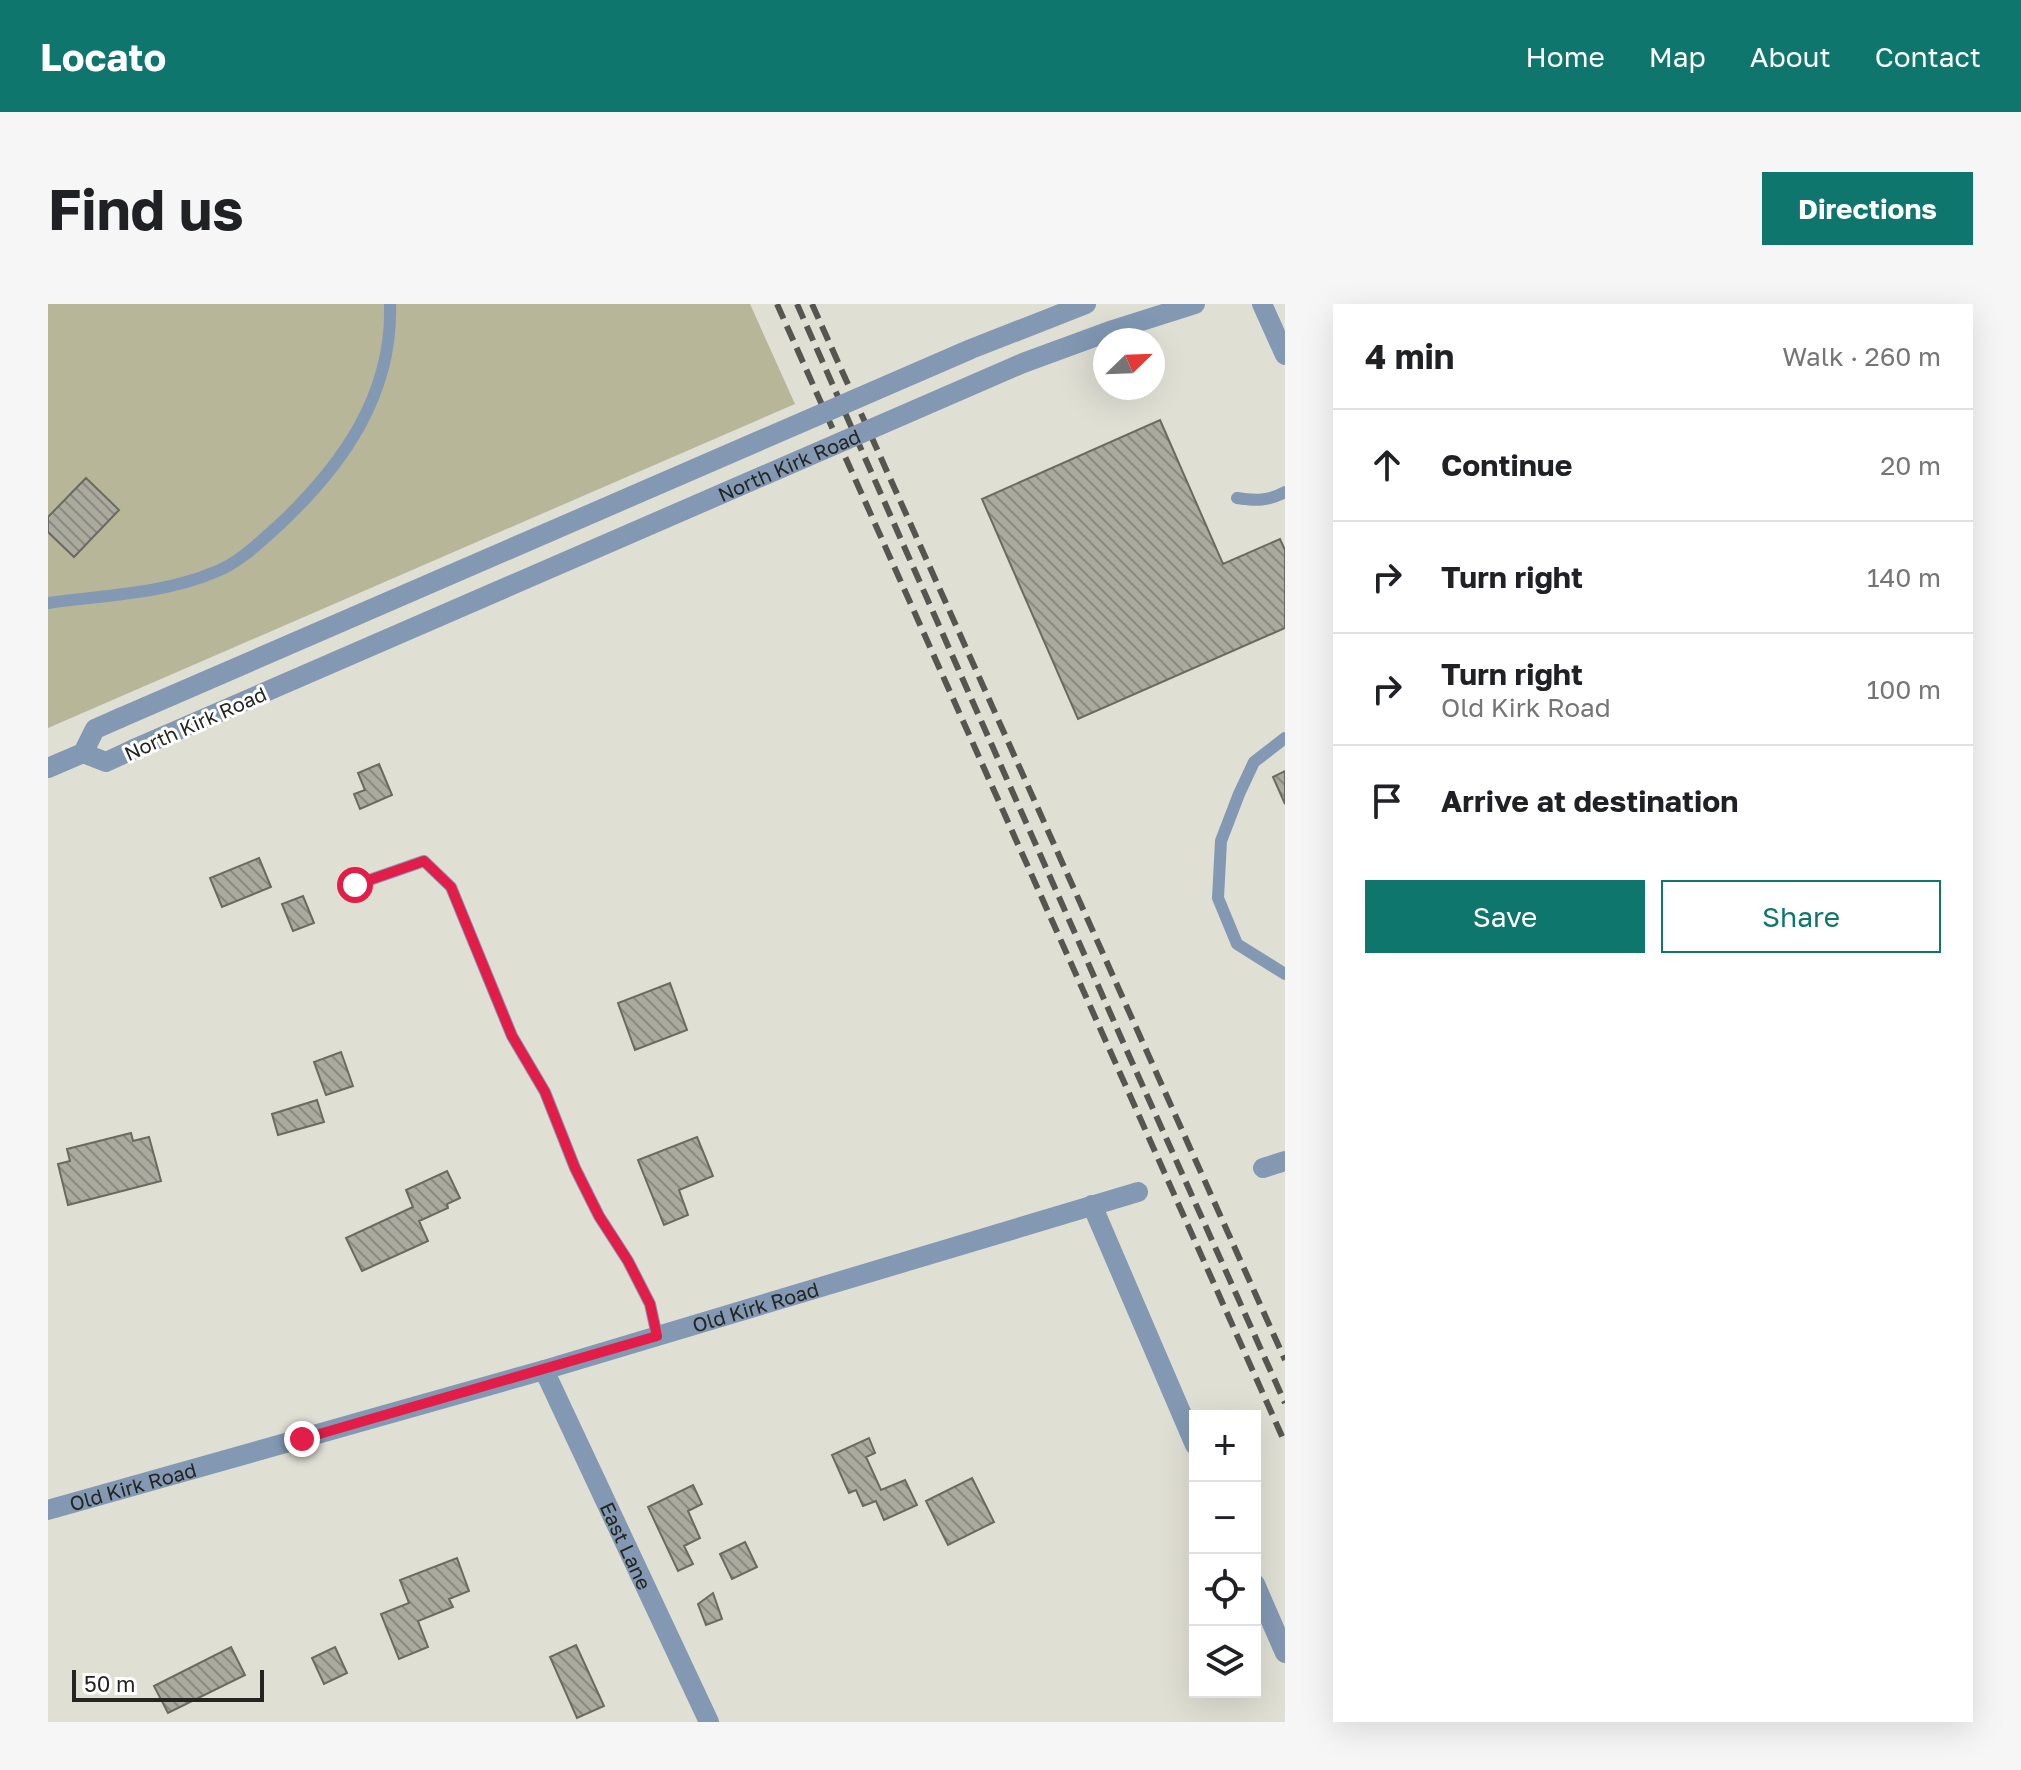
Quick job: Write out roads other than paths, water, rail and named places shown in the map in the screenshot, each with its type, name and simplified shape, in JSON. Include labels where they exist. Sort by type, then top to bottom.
[{"type":"street","name":"North Kirk Road","points":[[1086,304],[971,349],[95,729],[83,753],[106,762],[1023,363],[1195,304]]},
{"type":"street","points":[[1262,304],[1285,355]]},
{"type":"street","points":[[48,768],[83,753]]},
{"type":"street","points":[[1263,1168],[1285,1161]]},
{"type":"street","name":"Old Kirk Road","points":[[48,1510],[544,1370],[1138,1192]]},
{"type":"street","points":[[1092,1205],[1189,1431]]},
{"type":"street","name":"East Lane","points":[[544,1370],[709,1722]]},
{"type":"street","points":[[1261,1598],[1285,1653]]},
{"type":"lane","points":[[48,603],[173,587],[219,571],[255,548],[300,505],[343,455],[367,414],[383,370],[391,323],[390,304]]},
{"type":"lane","points":[[1237,498],[1272,499],[1285,492]]},
{"type":"lane","points":[[1285,738],[1254,762],[1239,794],[1221,841],[1218,898],[1237,944],[1285,974]]},
{"type":"lane","points":[[355,885],[424,861],[451,887],[512,1036],[545,1092],[575,1168],[599,1216],[628,1261],[650,1304],[657,1336]]},
{"type":"railway","points":[[777,304],[1285,1443]]},
{"type":"railway","points":[[797,304],[1285,1403]]},
{"type":"railway","points":[[812,304],[1285,1360]]}]
